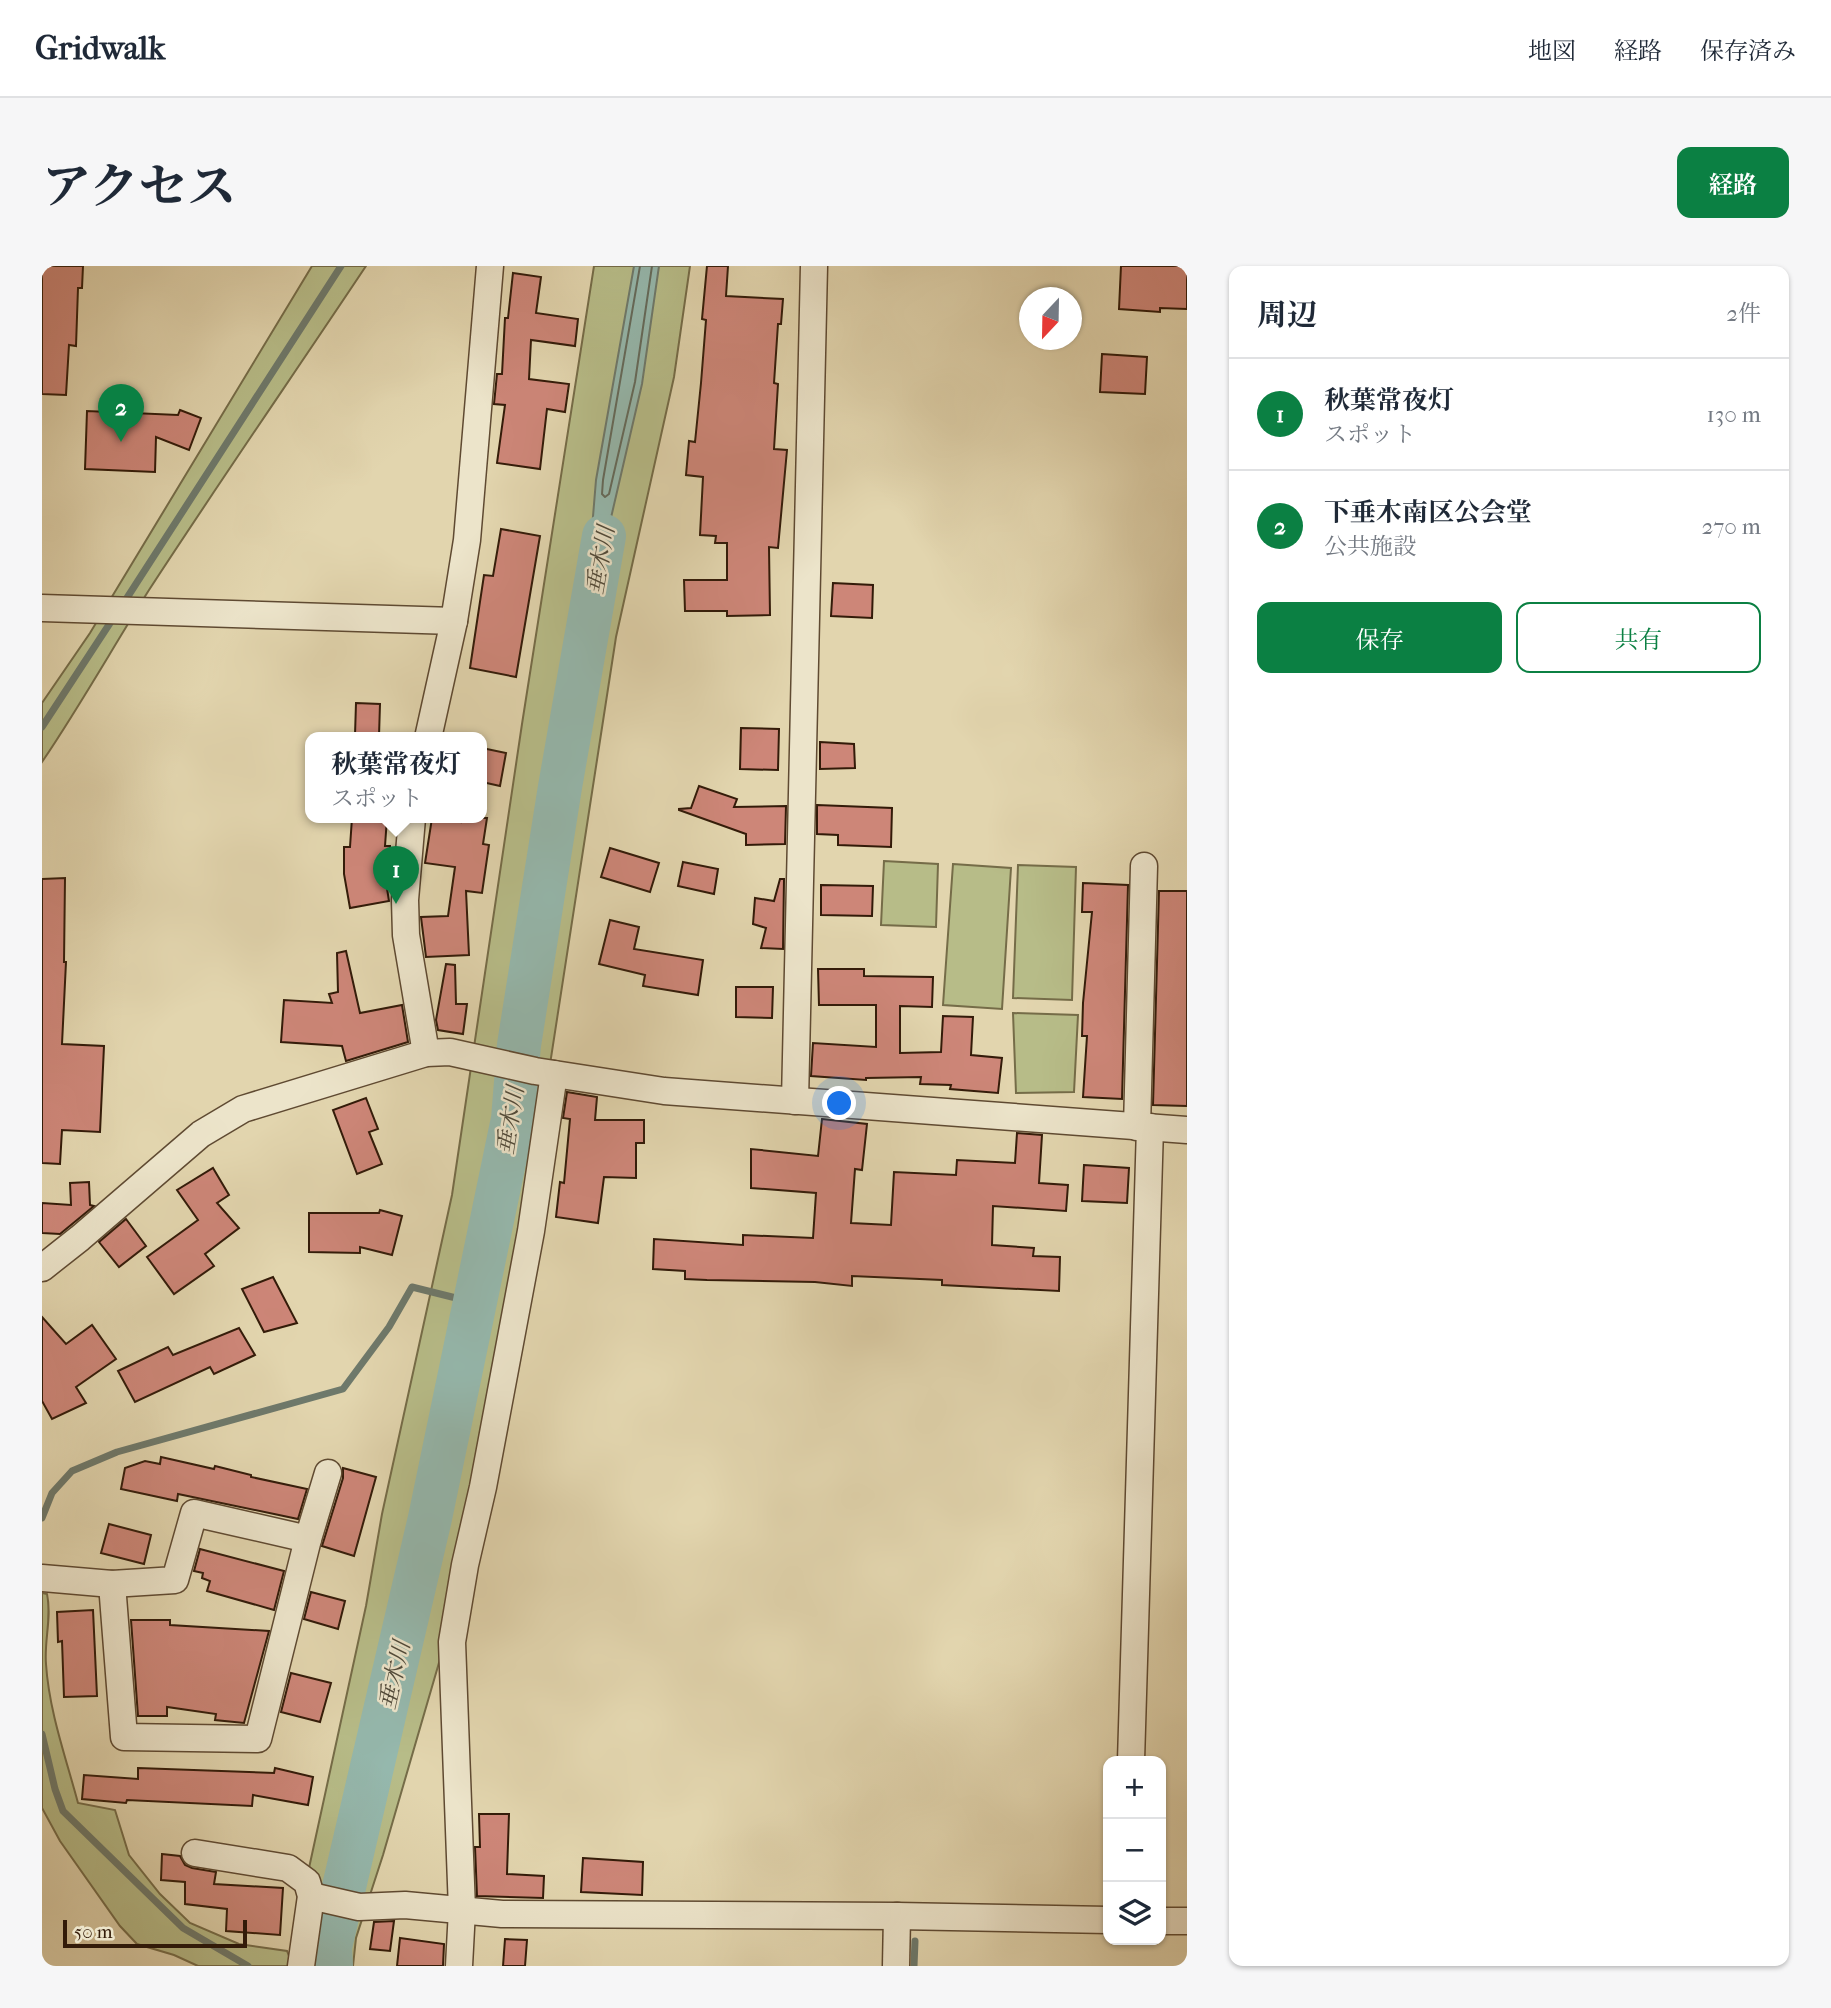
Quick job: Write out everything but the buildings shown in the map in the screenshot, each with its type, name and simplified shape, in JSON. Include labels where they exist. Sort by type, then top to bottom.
[{"type":"street","points":[[429,732],[454,621],[467,540],[490,266]]},
{"type":"street","points":[[795,1101],[814,266]]},
{"type":"street","points":[[42,608],[454,621]]},
{"type":"street","points":[[412,823],[405,900],[406,935],[426,1052]]},
{"type":"street","points":[[1131,1756],[1144,1127],[1144,866]]},
{"type":"street","points":[[42,1268],[201,1134],[243,1109],[426,1052],[450,1052],[545,1073],[664,1091],[1187,1130]]},
{"type":"street","points":[[459,1966],[462,1910],[452,1642],[531,1231],[545,1073]]},
{"type":"street","points":[[112,1584],[124,1737],[258,1739],[308,1538],[328,1473]]},
{"type":"street","points":[[48,1579],[112,1584],[175,1580],[194,1513],[308,1538]]},
{"type":"street","points":[[195,1853],[288,1868],[307,1882],[311,1896],[301,1966]]},
{"type":"street","points":[[311,1896],[359,1907],[405,1905],[515,1914],[1103,1920]]},
{"type":"street","points":[[896,1966],[897,1916]]},
{"type":"street","points":[[1166,1921],[1187,1921]]},
{"type":"green space","points":[[312,266],[366,266],[149,590],[42,762],[42,703],[90,633]]},
{"type":"green space","points":[[594,266],[690,266],[674,377],[616,637],[536,1155],[443,1649],[356,1938],[353,1966],[301,1966],[309,1868],[366,1606],[382,1514],[452,1195]]},
{"type":"green space","points":[[884,861],[938,864],[936,927],[881,925]]},
{"type":"green space","points":[[953,864],[1011,868],[1002,1009],[943,1005]]},
{"type":"green space","points":[[1018,865],[1076,867],[1072,1000],[1013,998]]},
{"type":"green space","points":[[1013,1013],[1078,1015],[1074,1092],[1016,1093]]},
{"type":"green space","points":[[42,1593],[47,1594],[48,1603],[48,1682],[78,1803],[115,1810],[129,1855],[160,1894],[190,1923],[239,1944],[287,1951],[293,1966],[198,1966],[174,1955],[137,1944],[120,1926],[60,1841],[42,1808]]},
{"type":"water","points":[[634,266],[659,266],[642,384],[594,591],[580,674],[596,480]]},
{"type":"waterway","points":[[123,604],[341,266]]},
{"type":"waterway","name":"垂木川","points":[[331,1966],[330,1947],[430,1518],[513,1119],[519,1045],[604,536]]},
{"type":"waterway","points":[[42,727],[114,617]]},
{"type":"waterway","points":[[42,1518],[52,1493],[72,1471],[117,1452],[343,1389],[389,1327],[412,1287],[476,1303]]},
{"type":"waterway","points":[[42,1734],[63,1811],[183,1928],[248,1966]]},
{"type":"waterway","points":[[914,1966],[915,1941]]},
{"type":"place","name":"下垂木南区公会堂","points":[[121,442]]},
{"type":"place","name":"秋葉常夜灯","points":[[396,904]]}]
